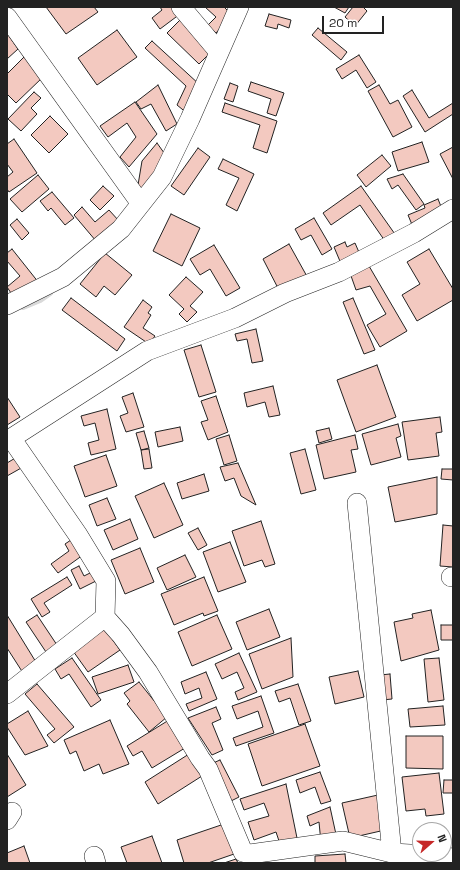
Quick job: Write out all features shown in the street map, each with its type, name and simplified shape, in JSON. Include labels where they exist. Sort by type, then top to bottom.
[{"type":"street","points":[[181,7],[219,52]]},
{"type":"street","points":[[7,305],[63,277],[120,228],[162,177],[190,119],[239,7]]},
{"type":"street","points":[[7,17],[140,204]]},
{"type":"street","points":[[453,209],[414,233],[339,272],[285,293],[235,318],[147,351],[9,440],[78,535],[106,581],[105,617],[121,635],[148,672],[208,769],[243,852],[251,858],[343,841],[392,853],[446,856],[453,861]]},
{"type":"street","points":[[358,503],[392,853]]},
{"type":"street","points":[[7,694],[105,617]]},
{"type":"building","points":[[46,7],[94,7],[98,12],[66,34]]},
{"type":"building","points":[[160,7],[175,7],[180,14],[160,29],[152,18],[162,10]]},
{"type":"building","points":[[205,7],[224,7],[232,15],[216,33],[208,25],[216,17]]},
{"type":"building","points":[[334,7],[349,7],[345,13]]},
{"type":"building","points":[[353,7],[363,7],[367,11],[355,26],[345,17]]},
{"type":"building","points":[[269,14],[291,20],[289,28],[278,24],[277,29],[265,26]]},
{"type":"building","points":[[181,19],[213,50],[199,64],[167,33]]},
{"type":"building","points":[[318,28],[347,52],[341,60],[312,35]]},
{"type":"building","points":[[117,30],[137,57],[97,85],[78,58]]},
{"type":"building","points":[[7,33],[18,49],[7,59]]},
{"type":"building","points":[[152,41],[200,85],[188,114],[177,105],[186,86],[145,48]]},
{"type":"building","points":[[359,55],[376,82],[367,88],[356,70],[342,79],[336,69]]},
{"type":"building","points":[[24,57],[43,77],[16,103],[7,94],[7,74]]},
{"type":"building","points":[[251,82],[284,93],[276,116],[267,113],[271,99],[248,91]]},
{"type":"building","points":[[230,83],[238,86],[233,102],[224,99]]},
{"type":"building","points":[[158,85],[177,124],[166,131],[151,104],[141,109],[136,102]]},
{"type":"building","points":[[379,85],[390,104],[398,100],[412,127],[393,137],[368,91]]},
{"type":"building","points":[[412,90],[429,118],[453,103],[453,114],[425,132],[403,96]]},
{"type":"building","points":[[34,92],[41,98],[31,108],[37,114],[21,131],[8,119]]},
{"type":"building","points":[[135,102],[157,134],[129,167],[120,157],[136,137],[127,123],[108,137],[100,126]]},
{"type":"building","points":[[225,103],[277,121],[267,153],[253,148],[260,125],[222,112]]},
{"type":"building","points":[[50,116],[68,134],[49,153],[31,135]]},
{"type":"building","points":[[14,139],[37,173],[9,192],[7,189],[7,177],[13,172],[7,164],[7,144]]},
{"type":"building","points":[[422,142],[429,162],[398,171],[392,152]]},
{"type":"building","points":[[157,143],[167,157],[143,192],[138,185],[142,161]]},
{"type":"building","points":[[453,147],[453,179],[440,154]]},
{"type":"building","points":[[198,148],[210,157],[184,195],[171,186]]},
{"type":"building","points":[[382,155],[391,166],[366,187],[357,175]]},
{"type":"building","points":[[223,159],[254,174],[237,211],[226,205],[239,178],[218,169]]},
{"type":"building","points":[[403,174],[424,204],[416,210],[398,185],[392,189],[387,179]]},
{"type":"building","points":[[38,175],[49,189],[22,212],[10,199]]},
{"type":"building","points":[[103,186],[114,196],[100,210],[90,200]]},
{"type":"building","points":[[361,186],[397,237],[387,244],[360,205],[331,225],[323,213]]},
{"type":"building","points":[[52,192],[74,218],[65,225],[51,208],[48,211],[40,201]]},
{"type":"building","points":[[438,199],[444,214],[413,227],[408,215],[425,208],[424,205]]},
{"type":"building","points":[[82,207],[95,222],[109,210],[119,221],[96,241],[74,215]]},
{"type":"building","points":[[171,214],[200,228],[182,266],[153,251]]},
{"type":"building","points":[[314,218],[332,249],[322,255],[311,235],[301,240],[295,229]]},
{"type":"building","points":[[17,219],[29,233],[22,240],[10,225]]},
{"type":"building","points":[[345,242],[347,247],[355,243],[361,257],[342,266],[334,247]]},
{"type":"building","points":[[289,244],[309,280],[280,292],[263,259]]},
{"type":"building","points":[[214,245],[240,288],[226,296],[210,269],[200,275],[190,259]]},
{"type":"building","points":[[12,249],[39,283],[11,293],[7,287],[20,276],[7,261],[7,253]]},
{"type":"building","points":[[429,249],[453,289],[453,300],[417,321],[402,295],[420,284],[407,262]]},
{"type":"building","points":[[105,253],[132,275],[115,295],[104,286],[96,297],[80,284]]},
{"type":"building","points":[[369,266],[407,331],[380,347],[367,325],[386,314],[370,286],[356,290],[350,273]]},
{"type":"building","points":[[186,277],[203,292],[190,306],[197,312],[187,322],[179,314],[184,309],[169,295]]},
{"type":"building","points":[[71,298],[125,339],[117,351],[62,310]]},
{"type":"building","points":[[353,298],[375,350],[364,354],[343,302]]},
{"type":"building","points":[[143,300],[152,307],[148,313],[151,315],[143,328],[155,336],[149,344],[124,327]]},
{"type":"building","points":[[256,329],[263,361],[252,363],[247,339],[237,341],[235,334]]},
{"type":"building","points":[[201,345],[216,392],[199,397],[184,350]]},
{"type":"building","points":[[377,365],[396,417],[356,432],[337,380]]},
{"type":"building","points":[[273,386],[280,415],[269,417],[265,402],[247,407],[244,393]]},
{"type":"building","points":[[133,393],[144,427],[126,432],[120,416],[128,413],[122,397]]},
{"type":"building","points":[[216,396],[228,432],[208,440],[201,422],[208,420],[201,401]]},
{"type":"building","points":[[7,397],[20,417],[7,425]]},
{"type":"building","points":[[107,409],[116,449],[91,455],[88,443],[99,440],[95,423],[84,426],[81,416]]},
{"type":"building","points":[[440,417],[442,432],[436,433],[439,456],[408,460],[402,422]]},
{"type":"building","points":[[398,424],[401,436],[396,438],[401,457],[371,465],[362,434]]},
{"type":"building","points":[[180,427],[183,441],[158,447],[155,432]]},
{"type":"building","points":[[329,428],[332,439],[319,443],[316,431]]},
{"type":"building","points":[[144,431],[149,448],[141,450],[136,433]]},
{"type":"building","points":[[229,435],[237,461],[224,465],[216,439]]},
{"type":"building","points":[[355,435],[358,449],[351,450],[356,472],[324,479],[316,445]]},
{"type":"building","points":[[149,449],[152,468],[144,469],[141,450]]},
{"type":"building","points":[[305,449],[316,490],[301,494],[290,453]]},
{"type":"building","points":[[106,455],[117,486],[85,497],[74,466]]},
{"type":"building","points":[[17,457],[23,467],[7,476],[7,463]]},
{"type":"building","points":[[238,463],[256,505],[241,496],[234,478],[225,481],[220,467]]},
{"type":"building","points":[[442,469],[453,469],[453,480],[441,479]]},
{"type":"building","points":[[204,474],[209,491],[182,499],[177,483]]},
{"type":"building","points":[[437,477],[437,514],[395,522],[388,487]]},
{"type":"building","points":[[164,483],[183,525],[154,538],[135,496]]},
{"type":"building","points":[[107,498],[116,519],[97,526],[89,505]]},
{"type":"building","points":[[130,519],[138,539],[113,550],[104,530]]},
{"type":"building","points":[[261,521],[275,564],[265,567],[262,560],[244,566],[232,531]]},
{"type":"building","points":[[443,525],[453,526],[453,567],[440,566]]},
{"type":"building","points":[[198,528],[207,545],[198,550],[188,533]]},
{"type":"building","points":[[71,540],[83,555],[58,573],[51,564],[69,551],[65,544]]},
{"type":"building","points":[[230,542],[246,582],[218,592],[203,552]]},
{"type":"building","points":[[140,548],[154,582],[125,594],[111,560]]},
{"type":"building","points":[[185,555],[196,577],[167,590],[157,568]]},
{"type":"building","points":[[79,566],[84,576],[96,570],[100,579],[80,589],[71,570]]},
{"type":"building","points":[[67,577],[72,585],[44,603],[50,612],[42,617],[31,599]]},
{"type":"building","points":[[204,577],[218,611],[204,616],[203,613],[174,625],[161,594]]},
{"type":"building","points":[[269,609],[280,637],[247,650],[236,622]]},
{"type":"building","points":[[431,610],[439,650],[401,661],[394,622],[413,618],[412,614]]},
{"type":"building","points":[[7,615],[39,667],[25,676],[7,648]]},
{"type":"building","points":[[37,615],[57,645],[46,652],[26,622]]},
{"type":"building","points":[[217,615],[232,649],[192,666],[178,632]]},
{"type":"building","points":[[441,625],[453,625],[453,640],[441,640]]},
{"type":"building","points":[[105,629],[120,650],[88,672],[73,651]]},
{"type":"building","points":[[291,638],[293,677],[262,689],[249,654]]},
{"type":"building","points":[[239,653],[257,692],[238,700],[235,692],[244,688],[237,672],[222,679],[215,664]]},
{"type":"building","points":[[72,658],[101,700],[91,707],[69,674],[61,679],[55,669]]},
{"type":"building","points":[[439,658],[444,700],[428,702],[424,659]]},
{"type":"building","points":[[128,665],[134,682],[98,694],[92,677]]},
{"type":"building","points":[[358,671],[364,697],[335,704],[329,677]]},
{"type":"building","points":[[206,672],[217,699],[189,711],[186,704],[202,698],[199,688],[185,694],[181,682]]},
{"type":"building","points":[[390,674],[392,699],[382,700],[380,675]]},
{"type":"building","points":[[139,682],[167,717],[149,732],[127,704],[130,701],[124,693]]},
{"type":"building","points":[[37,684],[74,727],[54,743],[47,735],[55,729],[25,694]]},
{"type":"building","points":[[298,684],[311,721],[299,725],[290,698],[279,702],[275,691]]},
{"type":"building","points":[[261,696],[274,733],[236,746],[233,738],[263,727],[258,711],[237,719],[232,706]]},
{"type":"building","points":[[443,706],[445,725],[410,727],[408,709]]},
{"type":"building","points":[[216,707],[221,719],[212,723],[223,750],[212,755],[188,718]]},
{"type":"building","points":[[28,711],[48,746],[25,755],[7,727],[7,724]]},
{"type":"building","points":[[110,720],[129,764],[103,774],[99,764],[84,771],[76,751],[70,754],[64,740]]},
{"type":"building","points":[[169,720],[185,748],[152,768],[142,751],[133,756],[127,746]]},
{"type":"building","points":[[305,724],[320,766],[262,786],[248,744]]},
{"type":"building","points":[[406,736],[443,736],[443,769],[406,768]]},
{"type":"building","points":[[7,754],[26,785],[7,797]]},
{"type":"building","points":[[189,754],[202,776],[158,804],[145,782]]},
{"type":"building","points":[[220,760],[239,797],[231,801],[211,764]]},
{"type":"building","points":[[320,772],[331,801],[321,804],[315,787],[300,793],[296,780]]},
{"type":"building","points":[[439,773],[444,814],[426,816],[425,809],[406,811],[402,777]]},
{"type":"building","points":[[444,780],[453,780],[453,793],[443,793]]},
{"type":"building","points":[[286,784],[297,838],[280,844],[276,832],[254,840],[248,822],[269,816],[264,803],[244,810],[240,799]]},
{"type":"building","points":[[378,795],[385,830],[350,838],[342,803]]},
{"type":"building","points":[[330,807],[337,839],[321,843],[319,822],[310,826],[307,816]]},
{"type":"building","points":[[227,823],[237,853],[208,863],[184,863],[177,840]]},
{"type":"building","points":[[152,836],[162,863],[127,863],[121,847]]},
{"type":"building","points":[[24,846],[30,863],[7,863],[7,853]]},
{"type":"building","points":[[345,854],[346,863],[315,863],[315,856]]},
{"type":"building","points":[[236,859],[238,863],[224,863]]},
{"type":"waterway","points":[[23,307],[40,300],[50,293]]}]
